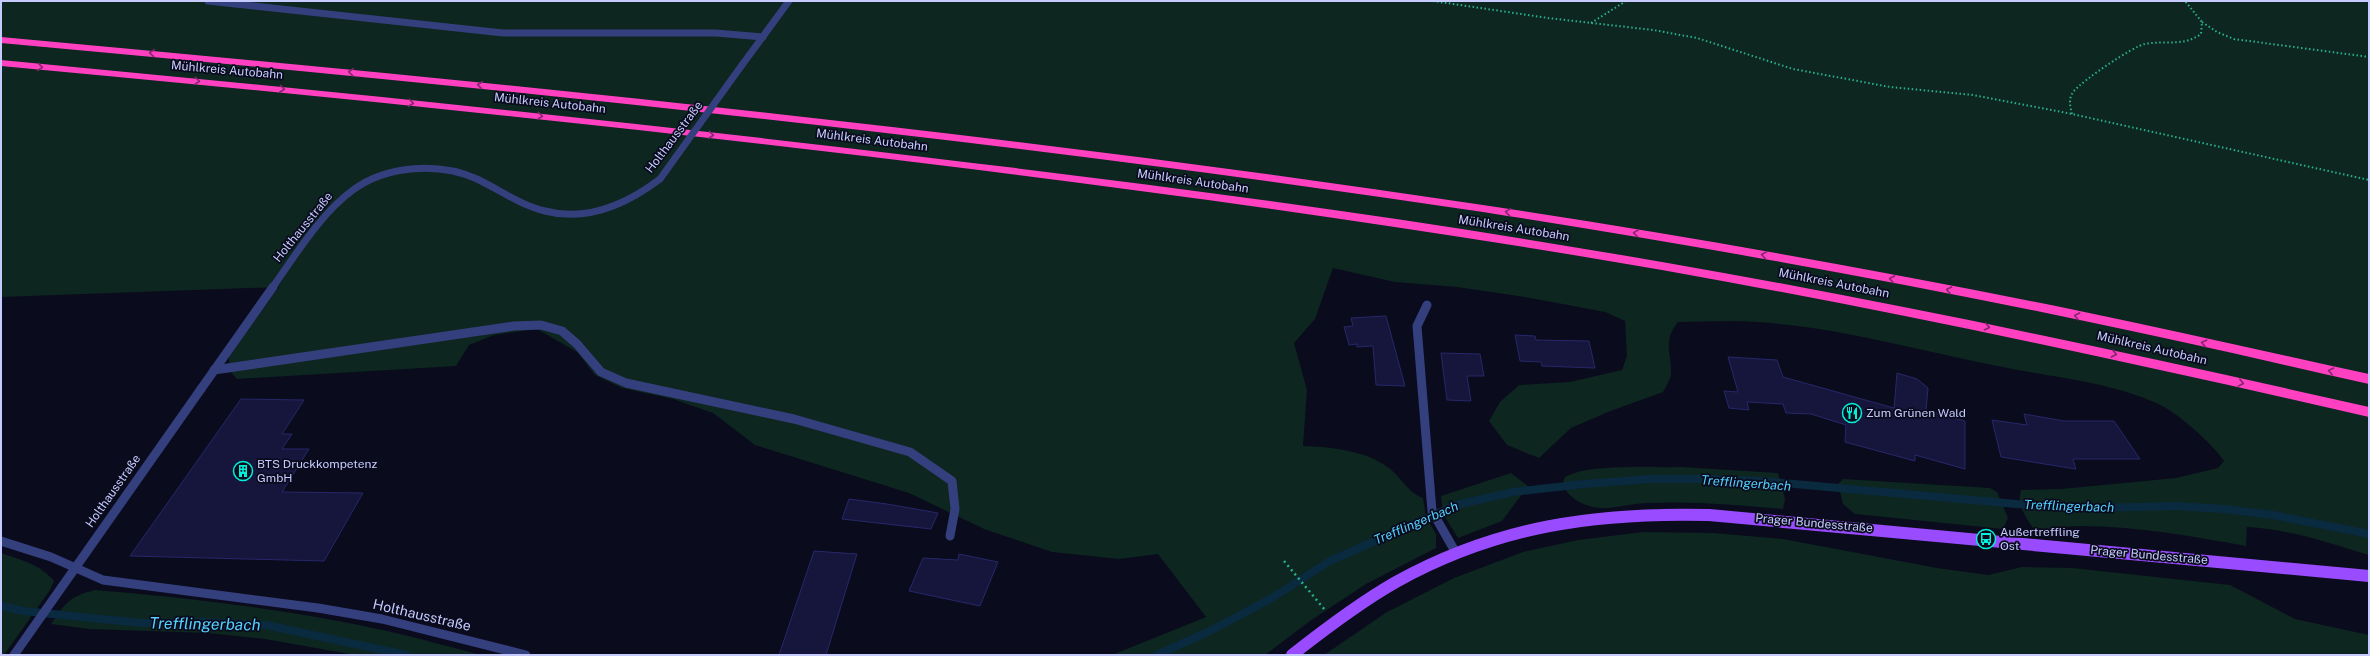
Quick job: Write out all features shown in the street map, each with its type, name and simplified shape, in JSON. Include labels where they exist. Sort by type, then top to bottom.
[{"type":"highway","name":"Mühlkreis Autobahn","points":[[1,40],[263,63],[722,110],[1283,180],[1517,213],[1801,262],[2114,323],[2369,379]]},
{"type":"highway","name":"Mühlkreis Autobahn","points":[[1,63],[243,85],[576,120],[1054,176],[1304,210],[1650,264],[1935,316],[2110,353],[2369,412]]},
{"type":"main road","name":"Prager Bundesstraße","points":[[1292,655],[1352,609],[1396,581],[1456,553],[1505,537],[1560,524],[1610,516],[1709,514],[2369,576]]},
{"type":"street","points":[[208,1],[503,33],[716,33],[763,37]]},
{"type":"street","name":"Holthausstraße","points":[[14,655],[278,278],[330,212],[361,184],[391,173],[438,169],[460,173],[529,207],[550,212],[573,214],[598,212],[622,204],[644,193],[660,179],[789,1]]},
{"type":"street","points":[[1427,305],[1417,326],[1432,511],[1456,553]]},
{"type":"street","points":[[214,370],[514,326],[540,325],[562,331],[577,344],[601,372],[626,383],[794,419],[910,452],[952,481],[955,509],[950,536]]},
{"type":"street","points":[[1,541],[51,557],[75,569]]},
{"type":"street","name":"Holthausstraße","points":[[75,569],[103,580],[243,597],[382,619],[526,655]]},
{"type":"path","points":[[1433,1],[1590,23],[1653,30],[1697,38],[1793,69],[1890,87],[1973,95],[2072,114],[2369,180]]},
{"type":"path","points":[[1590,23],[1626,1]]},
{"type":"path","points":[[2185,1],[2202,22],[2217,32],[2234,40],[2369,57]]},
{"type":"path","points":[[2072,114],[2069,103],[2074,91],[2128,51],[2144,44],[2191,41],[2201,34],[2202,22]]},
{"type":"path","points":[[1284,561],[1313,595]]},
{"type":"green space","points":[[1,1],[2369,1],[2369,555],[2324,541],[2263,528],[2247,527],[2246,546],[2184,535],[2100,526],[2063,527],[2036,532],[2021,507],[2021,490],[2061,489],[2176,478],[2218,468],[2224,461],[2211,445],[2174,413],[2156,403],[2118,389],[2078,380],[1997,366],[1847,334],[1787,325],[1737,321],[1678,322],[1670,336],[1669,348],[1671,374],[1663,392],[1608,412],[1571,428],[1539,458],[1507,445],[1489,421],[1500,402],[1519,385],[1570,382],[1622,370],[1627,356],[1625,321],[1605,312],[1525,297],[1457,287],[1395,282],[1333,268],[1315,319],[1294,343],[1307,390],[1303,446],[1325,447],[1359,453],[1380,462],[1389,468],[1412,492],[1423,498],[1426,517],[1436,534],[1436,548],[1366,584],[1310,621],[1265,655],[1112,655],[1206,617],[1158,554],[1119,559],[1052,552],[984,529],[909,493],[755,445],[713,413],[673,399],[622,388],[595,375],[577,352],[537,329],[494,335],[469,345],[456,366],[237,379],[229,370],[229,357],[279,287],[1,297]]},
{"type":"green space","points":[[1621,467],[1681,467],[1778,473],[1785,499],[1783,509],[1699,503],[1642,503],[1599,508],[1588,506],[1579,502],[1568,493],[1562,485],[1565,477],[1589,470]]},
{"type":"green space","points":[[1511,473],[1528,486],[1502,521],[1458,538],[1443,514],[1441,496]]},
{"type":"green space","points":[[1843,479],[1990,488],[1997,492],[2008,518],[2003,529],[1855,514],[1843,504],[1838,484]]},
{"type":"green space","points":[[1643,532],[1714,533],[1783,539],[1937,568],[1988,575],[2022,567],[2072,568],[2230,585],[2295,619],[2369,635],[2369,655],[1324,655],[1387,612],[1454,578],[1523,552],[1578,540]]},
{"type":"green space","points":[[1,553],[23,560],[43,570],[54,581],[50,590],[4,655],[1,655]]},
{"type":"green space","points":[[95,590],[205,601],[315,617],[399,634],[481,655],[355,655],[265,639],[207,633],[89,629],[51,624],[69,601],[87,592]]},
{"type":"building","points":[[1386,316],[1405,386],[1376,385],[1373,346],[1357,347],[1357,344],[1349,345],[1344,327],[1353,326],[1351,318]]},
{"type":"building","points":[[1515,335],[1535,336],[1536,340],[1589,341],[1595,368],[1542,366],[1541,362],[1520,361]]},
{"type":"building","points":[[1441,353],[1480,354],[1484,376],[1467,376],[1471,401],[1447,400]]},
{"type":"building","name":"Zum Grünen Wald","points":[[1728,357],[1777,360],[1783,377],[1894,408],[1897,373],[1917,379],[1928,388],[1926,410],[1965,421],[1965,469],[1915,455],[1915,461],[1845,442],[1846,425],[1811,414],[1786,413],[1783,404],[1747,402],[1749,410],[1729,408],[1724,391],[1738,392]]},
{"type":"building","name":"BTS Druckkompetenz GmbH","points":[[241,399],[304,400],[282,434],[292,434],[282,449],[309,449],[282,492],[363,493],[324,561],[130,556]]},
{"type":"building","points":[[2024,414],[2064,421],[2114,421],[2140,459],[2073,459],[2076,469],[2001,457],[1992,420],[2027,425]]},
{"type":"building","points":[[849,499],[938,513],[931,529],[842,519]]},
{"type":"building","points":[[814,551],[857,554],[826,655],[779,655]]},
{"type":"building","points":[[959,554],[998,562],[980,606],[909,591],[923,558],[958,560]]},
{"type":"waterway","name":"Trefflingerbach","points":[[1157,655],[1210,631],[1272,598],[1330,561],[1456,505],[1513,492],[1584,484],[1649,479],[1710,479],[1761,481],[2016,504],[2094,508],[2176,506],[2224,509],[2273,515],[2369,534]]},
{"type":"waterway","name":"Trefflingerbach","points":[[1,606],[23,611],[141,623],[203,622],[266,625],[406,655]]},
{"type":"place","name":"Zum Grünen Wald","points":[[1852,413]]},
{"type":"place","name":"BTS Druckkompetenz GmbH","points":[[243,471]]},
{"type":"place","name":"Außertreffling Ost","points":[[1986,539]]}]
